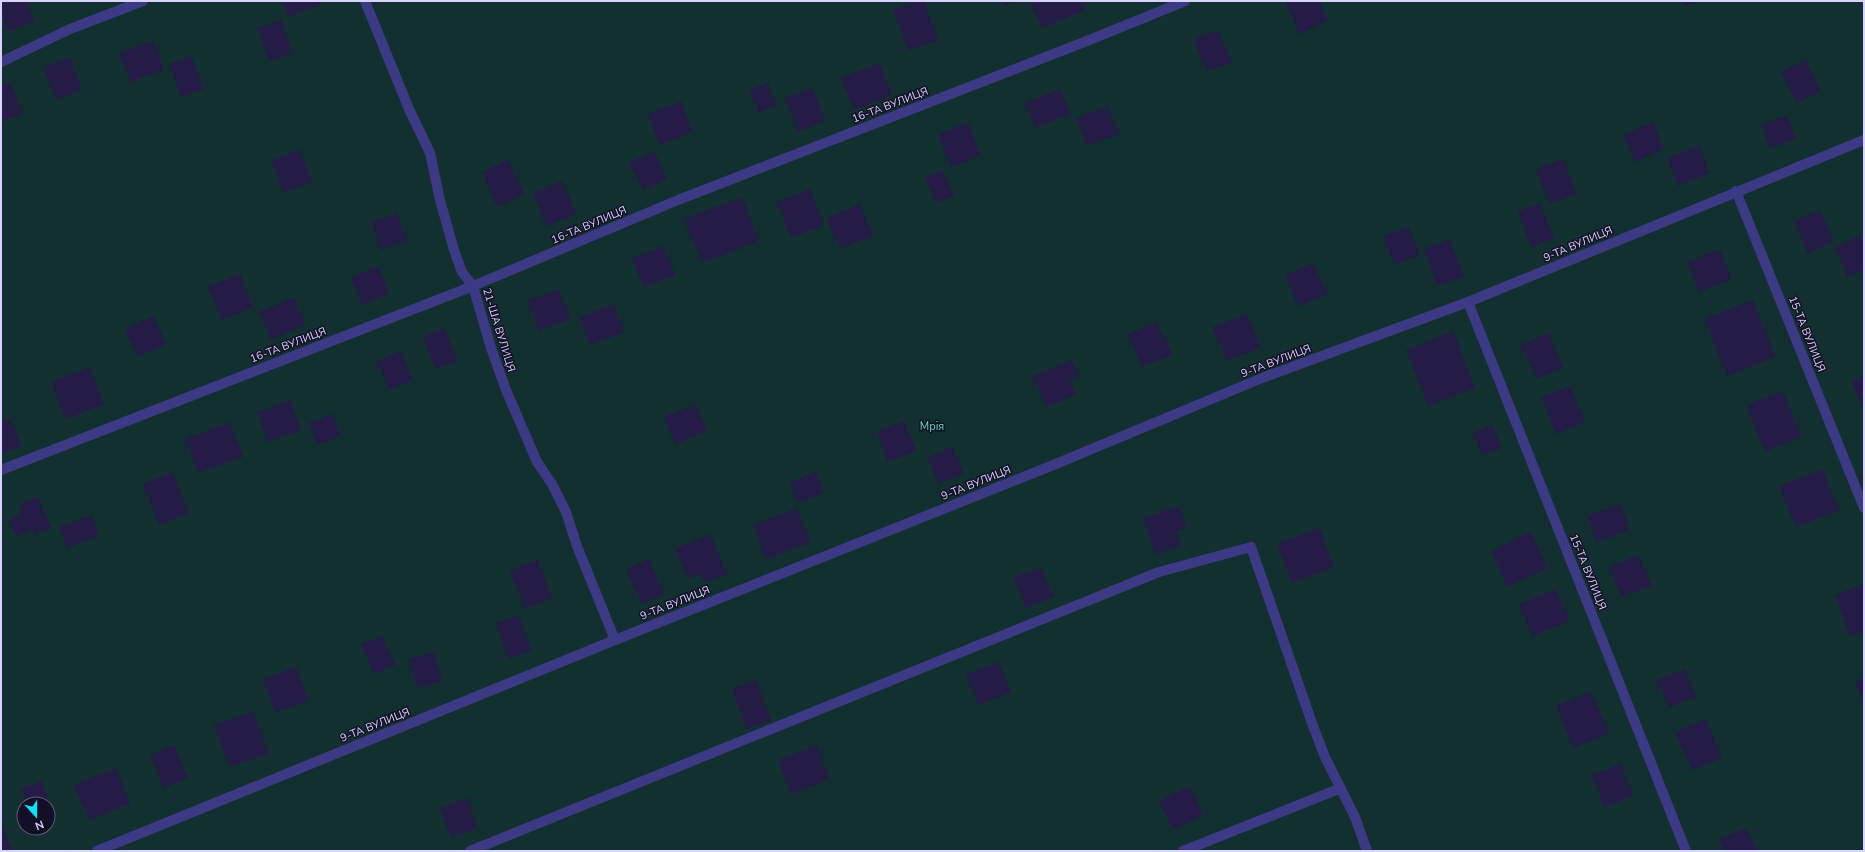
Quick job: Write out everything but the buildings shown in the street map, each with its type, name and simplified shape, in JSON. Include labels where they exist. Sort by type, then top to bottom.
[{"type":"street","points":[[1,62],[70,29],[143,1]]},
{"type":"street","name":"21-ША ВУЛИЦЯ","points":[[365,1],[409,109],[430,152],[440,200],[454,250],[462,272],[473,286],[491,348],[509,397],[532,450],[566,512],[577,546],[592,579],[615,640]]},
{"type":"street","name":"16-ТА ВУЛИЦЯ","points":[[1,470],[473,286],[678,200],[1092,39],[1185,1]]},
{"type":"street","name":"9-ТА ВУЛИЦЯ","points":[[97,851],[615,640],[1044,468],[1262,378],[1468,302],[1736,191],[1864,140]]},
{"type":"street","name":"15-ТА ВУЛИЦЯ","points":[[1736,191],[1864,508]]},
{"type":"street","name":"15-ТА ВУЛИЦЯ","points":[[1468,302],[1686,851]]},
{"type":"street","points":[[470,851],[1160,572],[1252,547],[1313,726],[1325,757],[1355,817],[1367,851]]},
{"type":"street","points":[[1183,851],[1341,788]]},
{"type":"green space","name":"Мрія","points":[[1,1],[1864,1],[1864,851],[1,851]]}]
